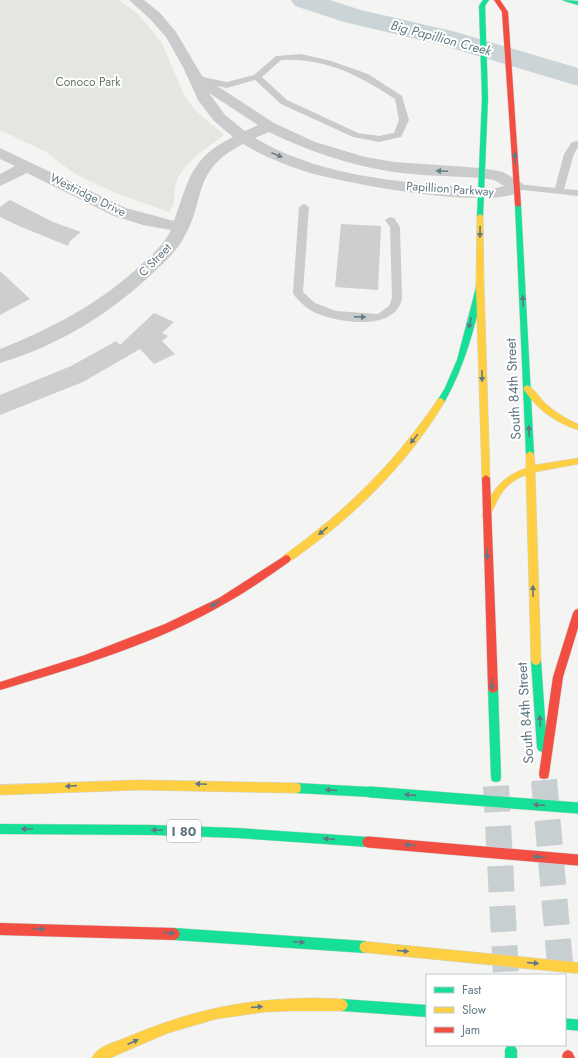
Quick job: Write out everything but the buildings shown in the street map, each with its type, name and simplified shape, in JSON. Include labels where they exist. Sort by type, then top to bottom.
[{"type":"main road","name":"South 84th Street","points":[[497,0],[505,12],[517,187],[531,470],[534,640],[544,777],[558,677],[578,613]]},
{"type":"main road","points":[[566,0],[578,3]]},
{"type":"main road","name":"South 84th Street","points":[[484,3],[485,98],[481,173],[482,194],[479,232],[486,515],[496,777]]},
{"type":"main road","points":[[0,686],[88,657],[212,606],[270,571],[319,535],[362,498],[390,469],[421,431],[446,391],[460,363],[480,286]]},
{"type":"main road","points":[[527,388],[550,415],[564,423],[578,427]]},
{"type":"main road","points":[[486,515],[494,494],[515,474],[578,461]]},
{"type":"main road","points":[[0,790],[78,785],[187,784],[370,792],[578,808]]},
{"type":"main road","name":"I 80","points":[[0,829],[184,831],[368,842],[578,860]]},
{"type":"main road","points":[[0,929],[146,932],[365,947],[578,968]]},
{"type":"main road","points":[[98,1058],[147,1035],[194,1017],[232,1009],[309,1004],[362,1005],[426,1011]]},
{"type":"main road","points":[[566,1024],[578,1025]]},
{"type":"street","name":"Papillion Parkway","points":[[136,0],[165,25],[175,38],[197,79],[205,102],[218,116],[243,137],[268,152],[333,174],[378,183],[482,194],[502,192],[517,187]]},
{"type":"street","name":"Papillion Parkway","points":[[197,79],[269,126],[309,145],[362,162],[394,167],[481,173],[499,176],[517,187]]},
{"type":"street","name":"C Street","points":[[0,356],[59,332],[106,303],[138,278],[171,245],[187,210],[193,185],[202,168],[222,150],[243,137],[269,126]]},
{"type":"street","name":"Westridge Drive","points":[[0,153],[120,212],[149,221],[180,227]]},
{"type":"street","points":[[0,182],[27,166]]},
{"type":"lane","points":[[197,79],[227,85],[257,77],[279,58],[301,57],[328,63],[365,76],[399,98],[404,120],[398,135],[379,139],[356,135],[284,102],[257,77]]},
{"type":"lane","points":[[560,191],[570,154],[575,144],[578,144]]},
{"type":"lane","points":[[517,187],[578,193]]},
{"type":"lane","points":[[304,207],[298,293],[310,305],[335,316],[377,318],[386,315],[395,306],[397,298],[396,227],[390,220]]},
{"type":"green space","name":"Conoco Park","points":[[0,0],[119,0],[139,15],[162,43],[184,95],[195,110],[224,135],[196,156],[179,175],[175,187],[174,202],[169,212],[118,194],[85,179],[72,172],[46,152],[0,130]]},
{"type":"waterway","name":"Big Papillion Creek","points":[[304,0],[353,16],[446,38],[578,77]]},
{"type":"tunnel","points":[[544,780],[561,974]]},
{"type":"tunnel","points":[[496,786],[506,974]]},
{"type":"traffic: fast","points":[[480,216],[485,98],[482,6],[486,0]]},
{"type":"traffic: fast","points":[[566,0],[578,3]]},
{"type":"traffic: fast","points":[[518,205],[530,454]]},
{"type":"traffic: fast","points":[[441,401],[449,388],[461,360],[470,331],[480,286]]},
{"type":"traffic: fast","points":[[536,661],[542,747]]},
{"type":"traffic: fast","points":[[493,688],[496,777]]},
{"type":"traffic: fast","points":[[296,788],[370,792]]},
{"type":"traffic: fast","points":[[370,792],[578,808]]},
{"type":"traffic: fast","points":[[0,829],[154,830],[237,833],[368,842]]},
{"type":"traffic: fast","points":[[174,934],[365,947]]},
{"type":"traffic: fast","points":[[342,1005],[426,1011]]},
{"type":"traffic: fast","points":[[566,1024],[578,1025]]},
{"type":"traffic: fast","points":[[511,1050],[511,1058]]},
{"type":"traffic: slow","points":[[480,216],[480,286],[486,478]]},
{"type":"traffic: slow","points":[[527,388],[543,407],[556,416],[578,427]]},
{"type":"traffic: slow","points":[[286,559],[351,508],[391,468],[426,424],[441,401]]},
{"type":"traffic: slow","points":[[530,454],[536,661]]},
{"type":"traffic: slow","points":[[486,515],[492,500],[500,488],[510,479],[521,473],[534,469],[578,461]]},
{"type":"traffic: slow","points":[[0,790],[139,785],[296,788]]},
{"type":"traffic: slow","points":[[365,947],[578,968]]},
{"type":"traffic: slow","points":[[98,1058],[119,1047],[168,1027],[216,1013],[264,1006],[314,1004],[342,1005]]},
{"type":"traffic: jam","points":[[497,0],[505,12],[518,205]]},
{"type":"traffic: jam","points":[[486,478],[493,688]]},
{"type":"traffic: jam","points":[[0,686],[113,650],[169,627],[222,601],[286,559]]},
{"type":"traffic: jam","points":[[544,774],[558,677],[578,613]]},
{"type":"traffic: jam","points":[[368,842],[578,860]]},
{"type":"traffic: jam","points":[[0,929],[174,934]]}]
